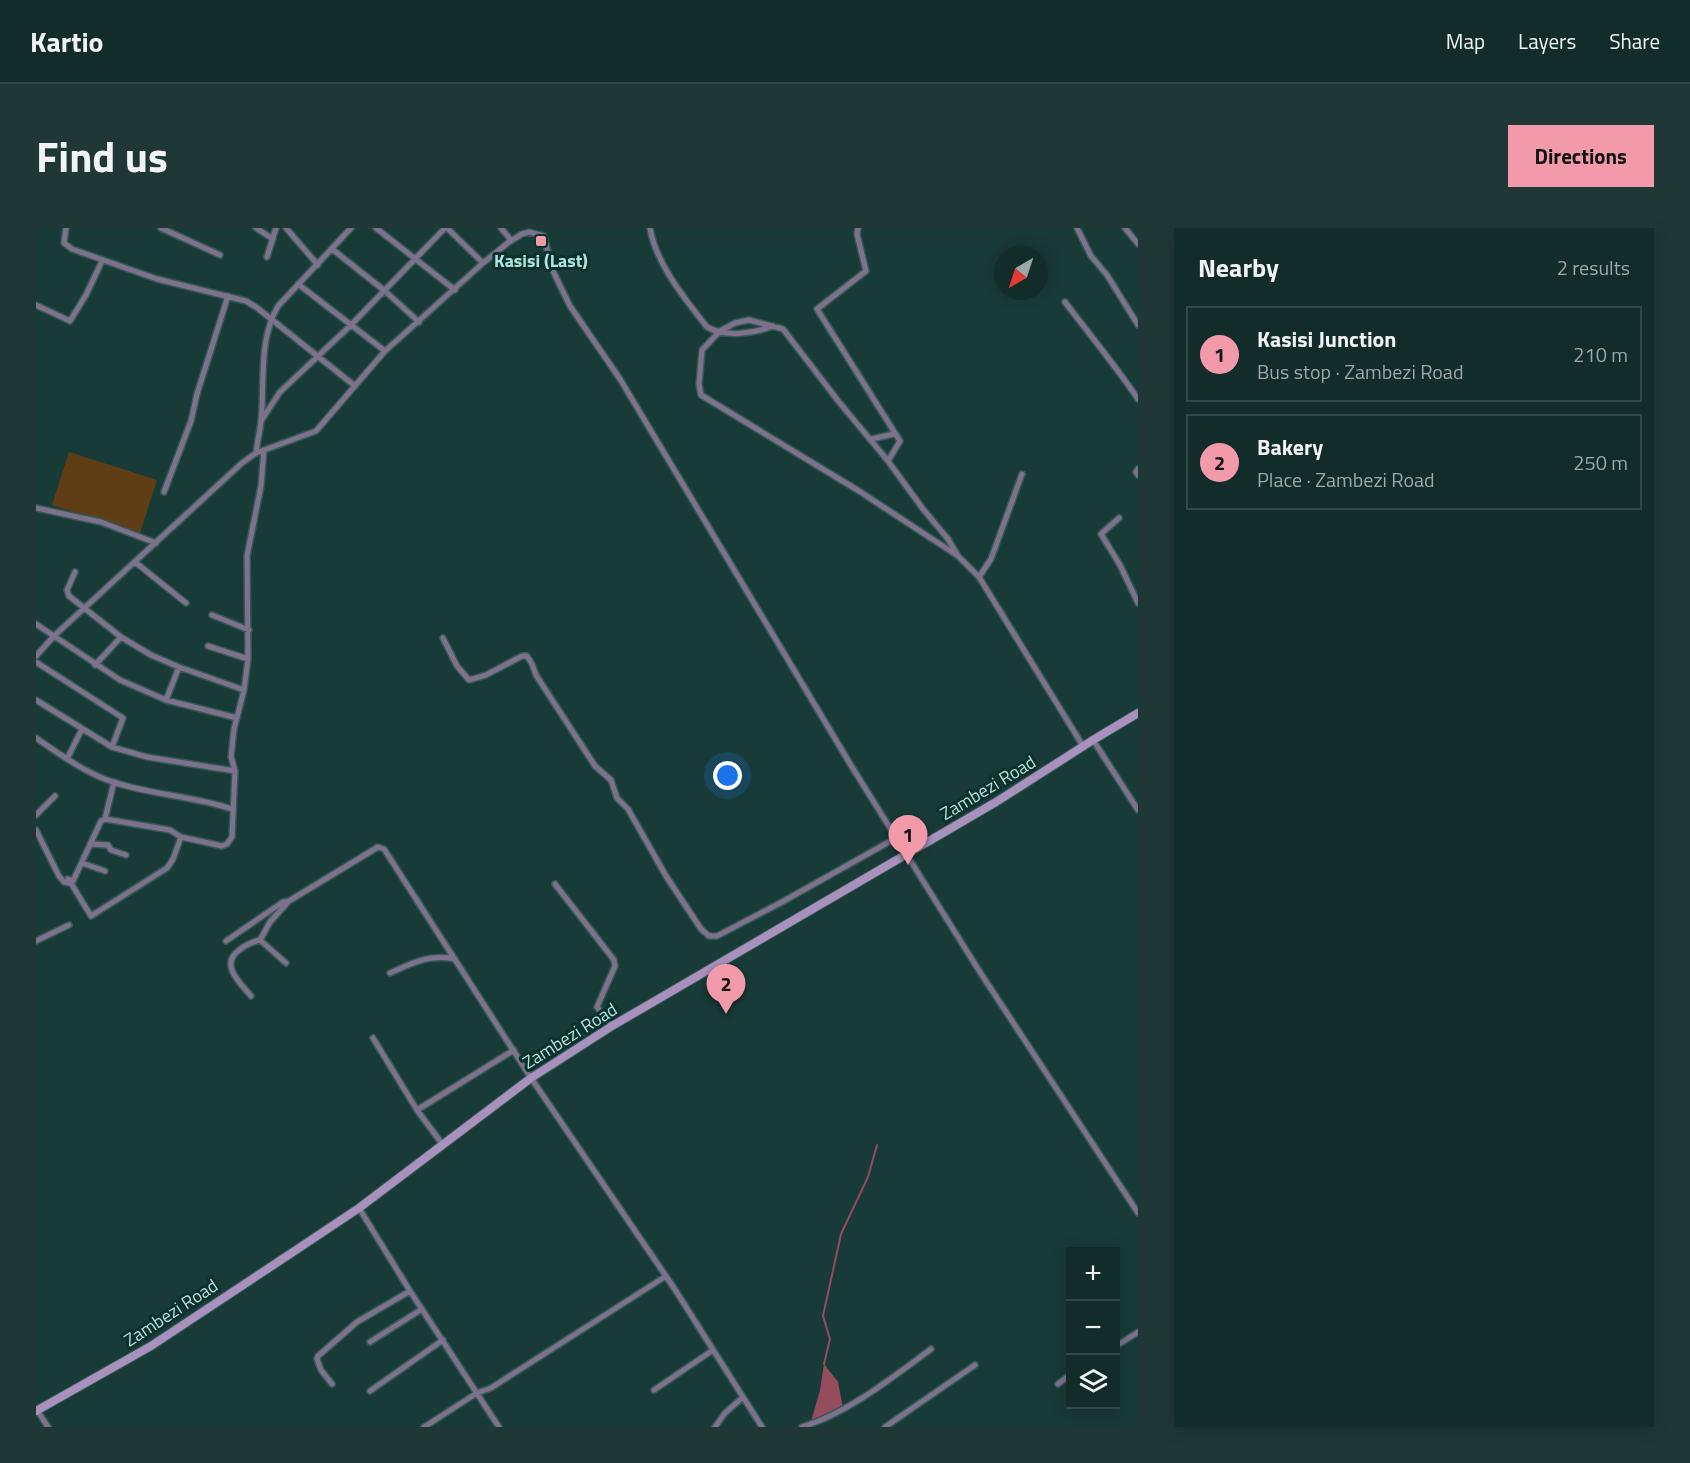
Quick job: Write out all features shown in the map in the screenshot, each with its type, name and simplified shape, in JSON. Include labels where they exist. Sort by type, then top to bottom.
[{"type":"main road","name":"Zambezi Road","points":[[36,1410],[151,1346],[359,1208],[531,1078],[612,1026],[996,802],[1138,713]]},
{"type":"street","points":[[66,228],[63,238],[65,245],[102,261],[157,279],[251,303],[355,386]]},
{"type":"street","points":[[161,228],[220,255]]},
{"type":"street","points":[[256,228],[273,239]]},
{"type":"street","points":[[267,257],[276,228]]},
{"type":"street","points":[[286,228],[318,265]]},
{"type":"street","points":[[256,453],[261,421],[265,354],[271,318],[278,306],[350,228]]},
{"type":"street","points":[[376,228],[455,290]]},
{"type":"street","points":[[261,421],[274,398],[351,325],[446,228],[483,263]]},
{"type":"street","points":[[501,228],[512,240]]},
{"type":"street","points":[[543,228],[552,269],[570,306],[620,379],[672,463],[697,509],[978,969],[1138,1213]]},
{"type":"street","points":[[650,228],[657,254],[687,301],[707,327],[720,331],[746,332],[773,326]]},
{"type":"street","points":[[858,228],[857,234],[866,271],[817,309],[900,441],[888,461]]},
{"type":"street","points":[[1077,228],[1091,256],[1107,274],[1138,326]]},
{"type":"street","points":[[1125,228],[1138,244]]},
{"type":"street","points":[[36,656],[54,636],[234,470],[256,453],[316,431],[385,351],[483,263],[512,240],[525,233],[544,236]]},
{"type":"street","points":[[332,249],[385,291],[419,322]]},
{"type":"street","points":[[36,305],[70,320],[102,261]]},
{"type":"street","points":[[298,284],[385,351]]},
{"type":"street","points":[[164,492],[191,421],[197,394],[228,296]]},
{"type":"street","points":[[1065,302],[1093,341],[1106,353],[1138,399]]},
{"type":"street","points":[[957,556],[951,544],[888,461],[839,402],[783,328],[749,320],[735,323],[720,331],[702,350],[699,384],[701,395],[807,458],[957,556],[979,577],[1083,746]]},
{"type":"street","points":[[871,439],[894,434]]},
{"type":"street","points":[[105,819],[170,830],[181,837],[222,846],[227,844],[232,837],[235,771],[231,757],[248,659],[247,556],[261,486],[264,450]]},
{"type":"street","points":[[1138,469],[1136,472],[1138,475]]},
{"type":"street","points":[[979,577],[991,559],[1022,474]]},
{"type":"street","points":[[36,508],[101,522],[156,543]]},
{"type":"street","points":[[1119,518],[1101,534],[1120,565],[1138,603]]},
{"type":"street","points":[[135,562],[186,603]]},
{"type":"street","points":[[75,572],[68,593],[72,600],[121,637],[151,655],[244,690]]},
{"type":"street","points":[[212,615],[249,630]]},
{"type":"street","points":[[36,624],[120,680],[166,700],[237,718]]},
{"type":"street","points":[[95,665],[121,637]]},
{"type":"street","points":[[443,638],[457,666],[469,680],[486,675],[522,656],[530,659],[536,675],[595,766],[611,780],[617,798],[628,809],[666,876],[701,929],[709,936],[717,936],[782,903],[896,838]]},
{"type":"street","points":[[208,646],[248,659]]},
{"type":"street","points":[[36,662],[123,718],[112,747]]},
{"type":"street","points":[[166,700],[179,667]]},
{"type":"street","points":[[36,700],[112,747],[147,757],[235,771]]},
{"type":"street","points":[[67,759],[82,729]]},
{"type":"street","points":[[36,738],[90,772],[114,782],[212,802],[232,809]]},
{"type":"street","points":[[1093,740],[1138,810]]},
{"type":"street","points":[[68,879],[73,881],[90,844],[105,819],[114,782]]},
{"type":"street","points":[[36,814],[56,796]]},
{"type":"street","points":[[36,830],[58,876],[64,882],[69,883],[68,879]]},
{"type":"street","points":[[68,879],[91,916],[167,868],[181,837]]},
{"type":"street","points":[[90,844],[108,845],[111,850],[126,855]]},
{"type":"street","points":[[251,996],[237,980],[230,963],[236,952],[260,940],[270,922],[290,901],[381,846],[531,1078],[666,1276],[762,1427]]},
{"type":"street","points":[[82,862],[105,871]]},
{"type":"street","points":[[555,884],[614,960],[615,966],[597,1006],[612,1026]]},
{"type":"street","points":[[226,941],[282,902],[290,901]]},
{"type":"street","points":[[36,941],[69,925]]},
{"type":"street","points":[[260,940],[286,963]]},
{"type":"street","points":[[390,973],[424,958],[455,959]]},
{"type":"street","points":[[373,1038],[417,1110],[443,1145]]},
{"type":"street","points":[[417,1110],[514,1050]]},
{"type":"street","points":[[359,1208],[499,1427]]},
{"type":"street","points":[[424,1427],[477,1393],[491,1388],[666,1276]]},
{"type":"street","points":[[332,1384],[321,1370],[318,1356],[357,1322],[411,1292]]},
{"type":"street","points":[[370,1342],[422,1309]]},
{"type":"street","points":[[1120,1344],[1138,1332]]},
{"type":"street","points":[[370,1391],[443,1340]]},
{"type":"street","points":[[802,1427],[843,1408],[892,1378],[931,1349]]},
{"type":"street","points":[[654,1390],[713,1350]]},
{"type":"street","points":[[885,1427],[975,1365]]},
{"type":"street","points":[[1058,1384],[1066,1378]]},
{"type":"street","points":[[715,1427],[725,1413],[743,1396]]},
{"type":"street","points":[[36,1410],[48,1427]]},
{"type":"shaded area","points":[[69,452],[157,480],[140,533],[52,505]]},
{"type":"shaded area","points":[[824,1364],[838,1382],[843,1408],[810,1425],[820,1390]]},
{"type":"waterway","points":[[824,1364],[830,1339],[823,1316],[841,1234],[868,1177],[877,1145]]},
{"type":"place","name":"Kasisi (Last)","points":[[541,241]]},
{"type":"place","name":"Kasisi Junction","points":[[908,865]]},
{"type":"place","name":"Bakery","points":[[726,1014]]}]
